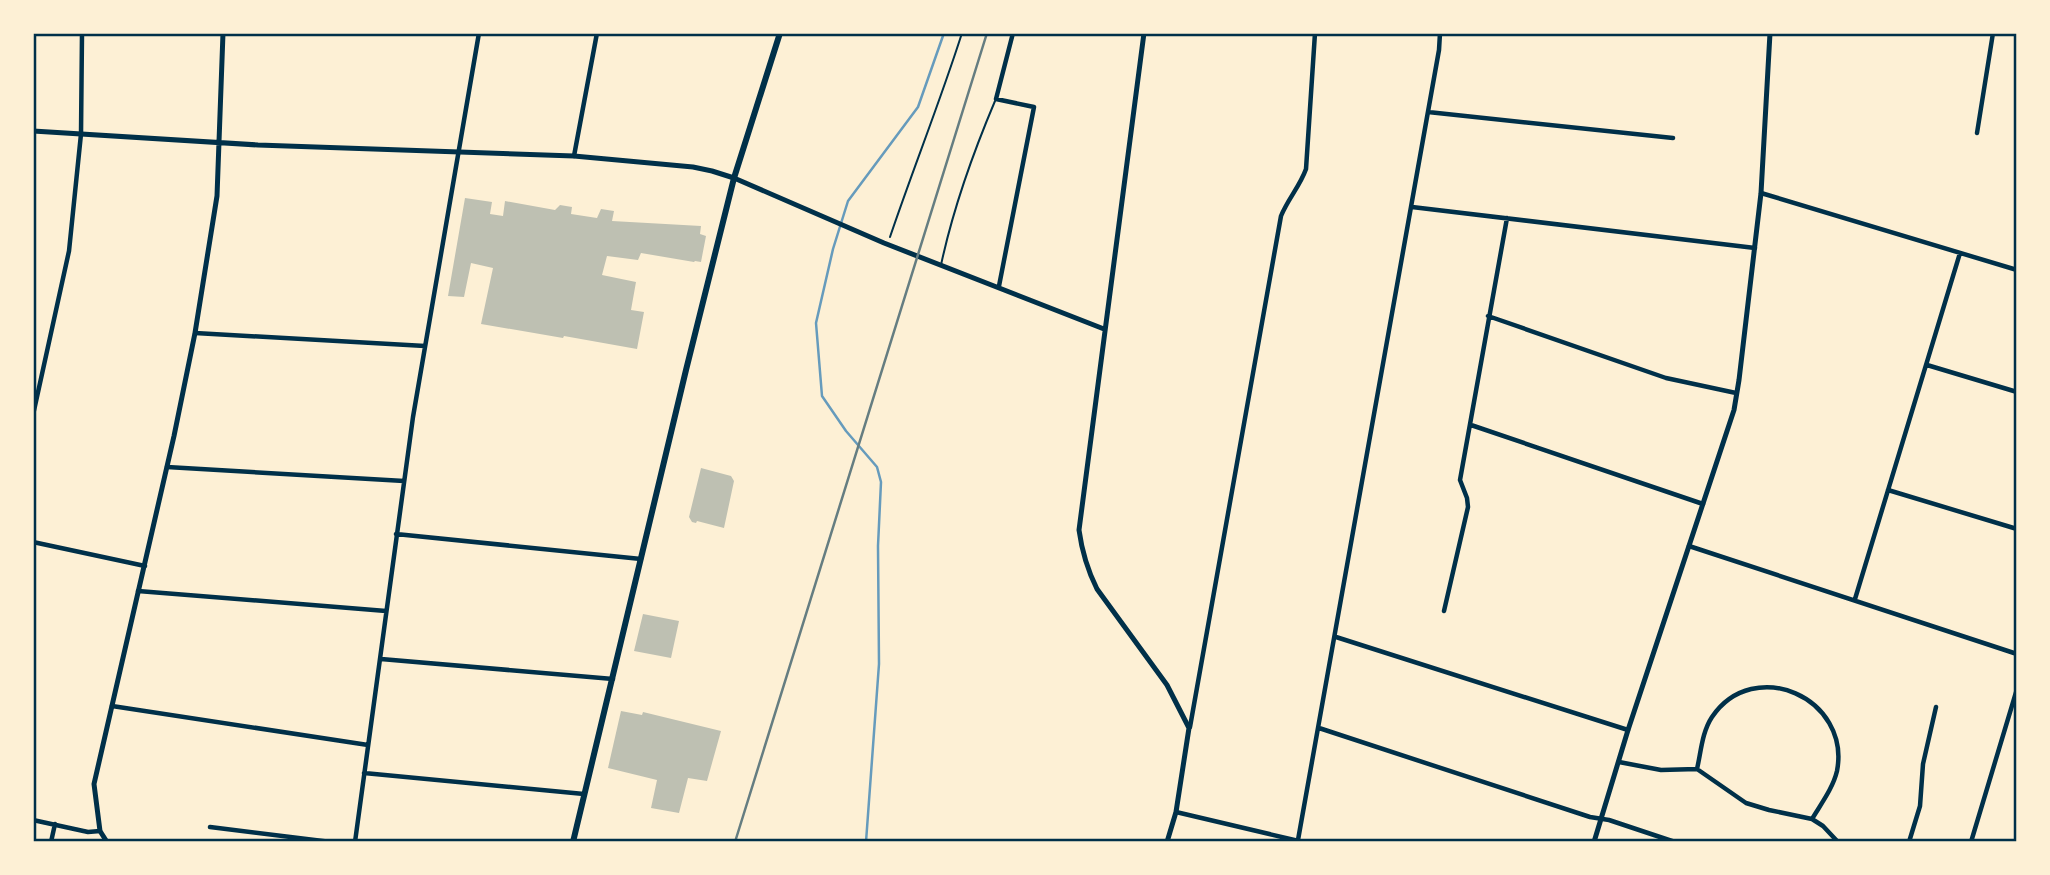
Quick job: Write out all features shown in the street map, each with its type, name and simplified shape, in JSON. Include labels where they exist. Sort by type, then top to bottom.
[{"type":"main road","points":[[573,842],[734,178],[780,33]]},
{"type":"street","points":[[33,415],[69,251],[81,134],[82,33]]},
{"type":"street","points":[[107,842],[100,831],[94,784],[183,398],[195,333],[217,196],[223,33]]},
{"type":"street","points":[[355,842],[404,481],[479,33]]},
{"type":"street","points":[[574,156],[597,33]]},
{"type":"street","points":[[999,286],[1034,107],[996,99],[1013,33]]},
{"type":"street","points":[[1144,33],[1079,530],[1082,553],[1097,589],[1167,685],[1189,728]]},
{"type":"street","points":[[1167,842],[1176,812],[1281,216],[1286,202],[1306,169],[1315,33]]},
{"type":"street","points":[[1176,812],[1301,841],[1440,33]]},
{"type":"street","points":[[1594,842],[1628,730],[1734,410],[1761,193],[1770,34],[1761,33]]},
{"type":"street","points":[[1977,133],[1993,33]]},
{"type":"street","points":[[1428,112],[1673,138]]},
{"type":"street","points":[[33,131],[220,142],[574,156],[693,167],[734,178],[941,266],[999,286],[1104,329]]},
{"type":"street","points":[[1761,193],[2017,270]]},
{"type":"street","points":[[1411,207],[1755,248]]},
{"type":"street","points":[[1444,611],[1468,508],[1460,480],[1507,218]]},
{"type":"street","points":[[1855,599],[1959,253]]},
{"type":"street","points":[[1488,316],[1666,378],[1736,393]]},
{"type":"street","points":[[195,333],[425,346]]},
{"type":"street","points":[[1927,365],[2017,392]]},
{"type":"street","points":[[1471,425],[1703,505]]},
{"type":"street","points":[[167,467],[404,481]]},
{"type":"street","points":[[1888,490],[2017,529]]},
{"type":"street","points":[[396,534],[642,559]]},
{"type":"street","points":[[33,542],[145,566]]},
{"type":"street","points":[[1689,546],[2017,654]]},
{"type":"street","points":[[138,591],[386,611]]},
{"type":"street","points":[[1335,637],[1628,730]]},
{"type":"street","points":[[381,659],[612,680]]},
{"type":"street","points":[[1697,769],[1706,727],[1726,702],[1739,694],[1760,688],[1795,693],[1808,700],[1824,715],[1838,748],[1835,777],[1812,819]]},
{"type":"street","points":[[1971,842],[2017,689]]},
{"type":"street","points":[[112,706],[368,745]]},
{"type":"street","points":[[1909,842],[1920,806],[1923,764],[1936,707]]},
{"type":"street","points":[[1319,728],[1590,817],[1609,820],[1675,842]]},
{"type":"street","points":[[1619,762],[1661,770],[1697,769],[1746,803],[1812,819],[1838,842]]},
{"type":"street","points":[[364,773],[584,794]]},
{"type":"street","points":[[33,820],[88,832],[100,831]]},
{"type":"street","points":[[51,842],[55,824]]},
{"type":"street","points":[[210,827],[331,842]]},
{"type":"lane","points":[[941,266],[978,142],[996,99]]},
{"type":"path","points":[[890,239],[962,33]]},
{"type":"building","points":[[465,198],[492,202],[490,214],[503,216],[505,201],[555,210],[560,205],[572,207],[571,214],[597,218],[601,209],[614,211],[612,221],[701,226],[700,234],[706,236],[701,262],[641,253],[638,260],[607,256],[602,275],[636,282],[631,310],[644,312],[637,349],[481,324],[493,268],[471,263],[464,297],[448,296]]},
{"type":"building","points":[[701,468],[731,476],[734,481],[724,528],[692,522],[689,517]]},
{"type":"building","points":[[643,614],[679,621],[671,658],[634,651]]},
{"type":"building","points":[[621,711],[642,715],[643,712],[721,731],[707,781],[688,778],[679,813],[651,808],[657,780],[608,768]]},
{"type":"waterway","points":[[866,842],[879,664],[878,546],[881,482],[877,467],[846,431],[822,396],[816,323],[833,249],[848,201],[918,107],[944,33]]},
{"type":"railway","points":[[735,842],[987,33]]}]
